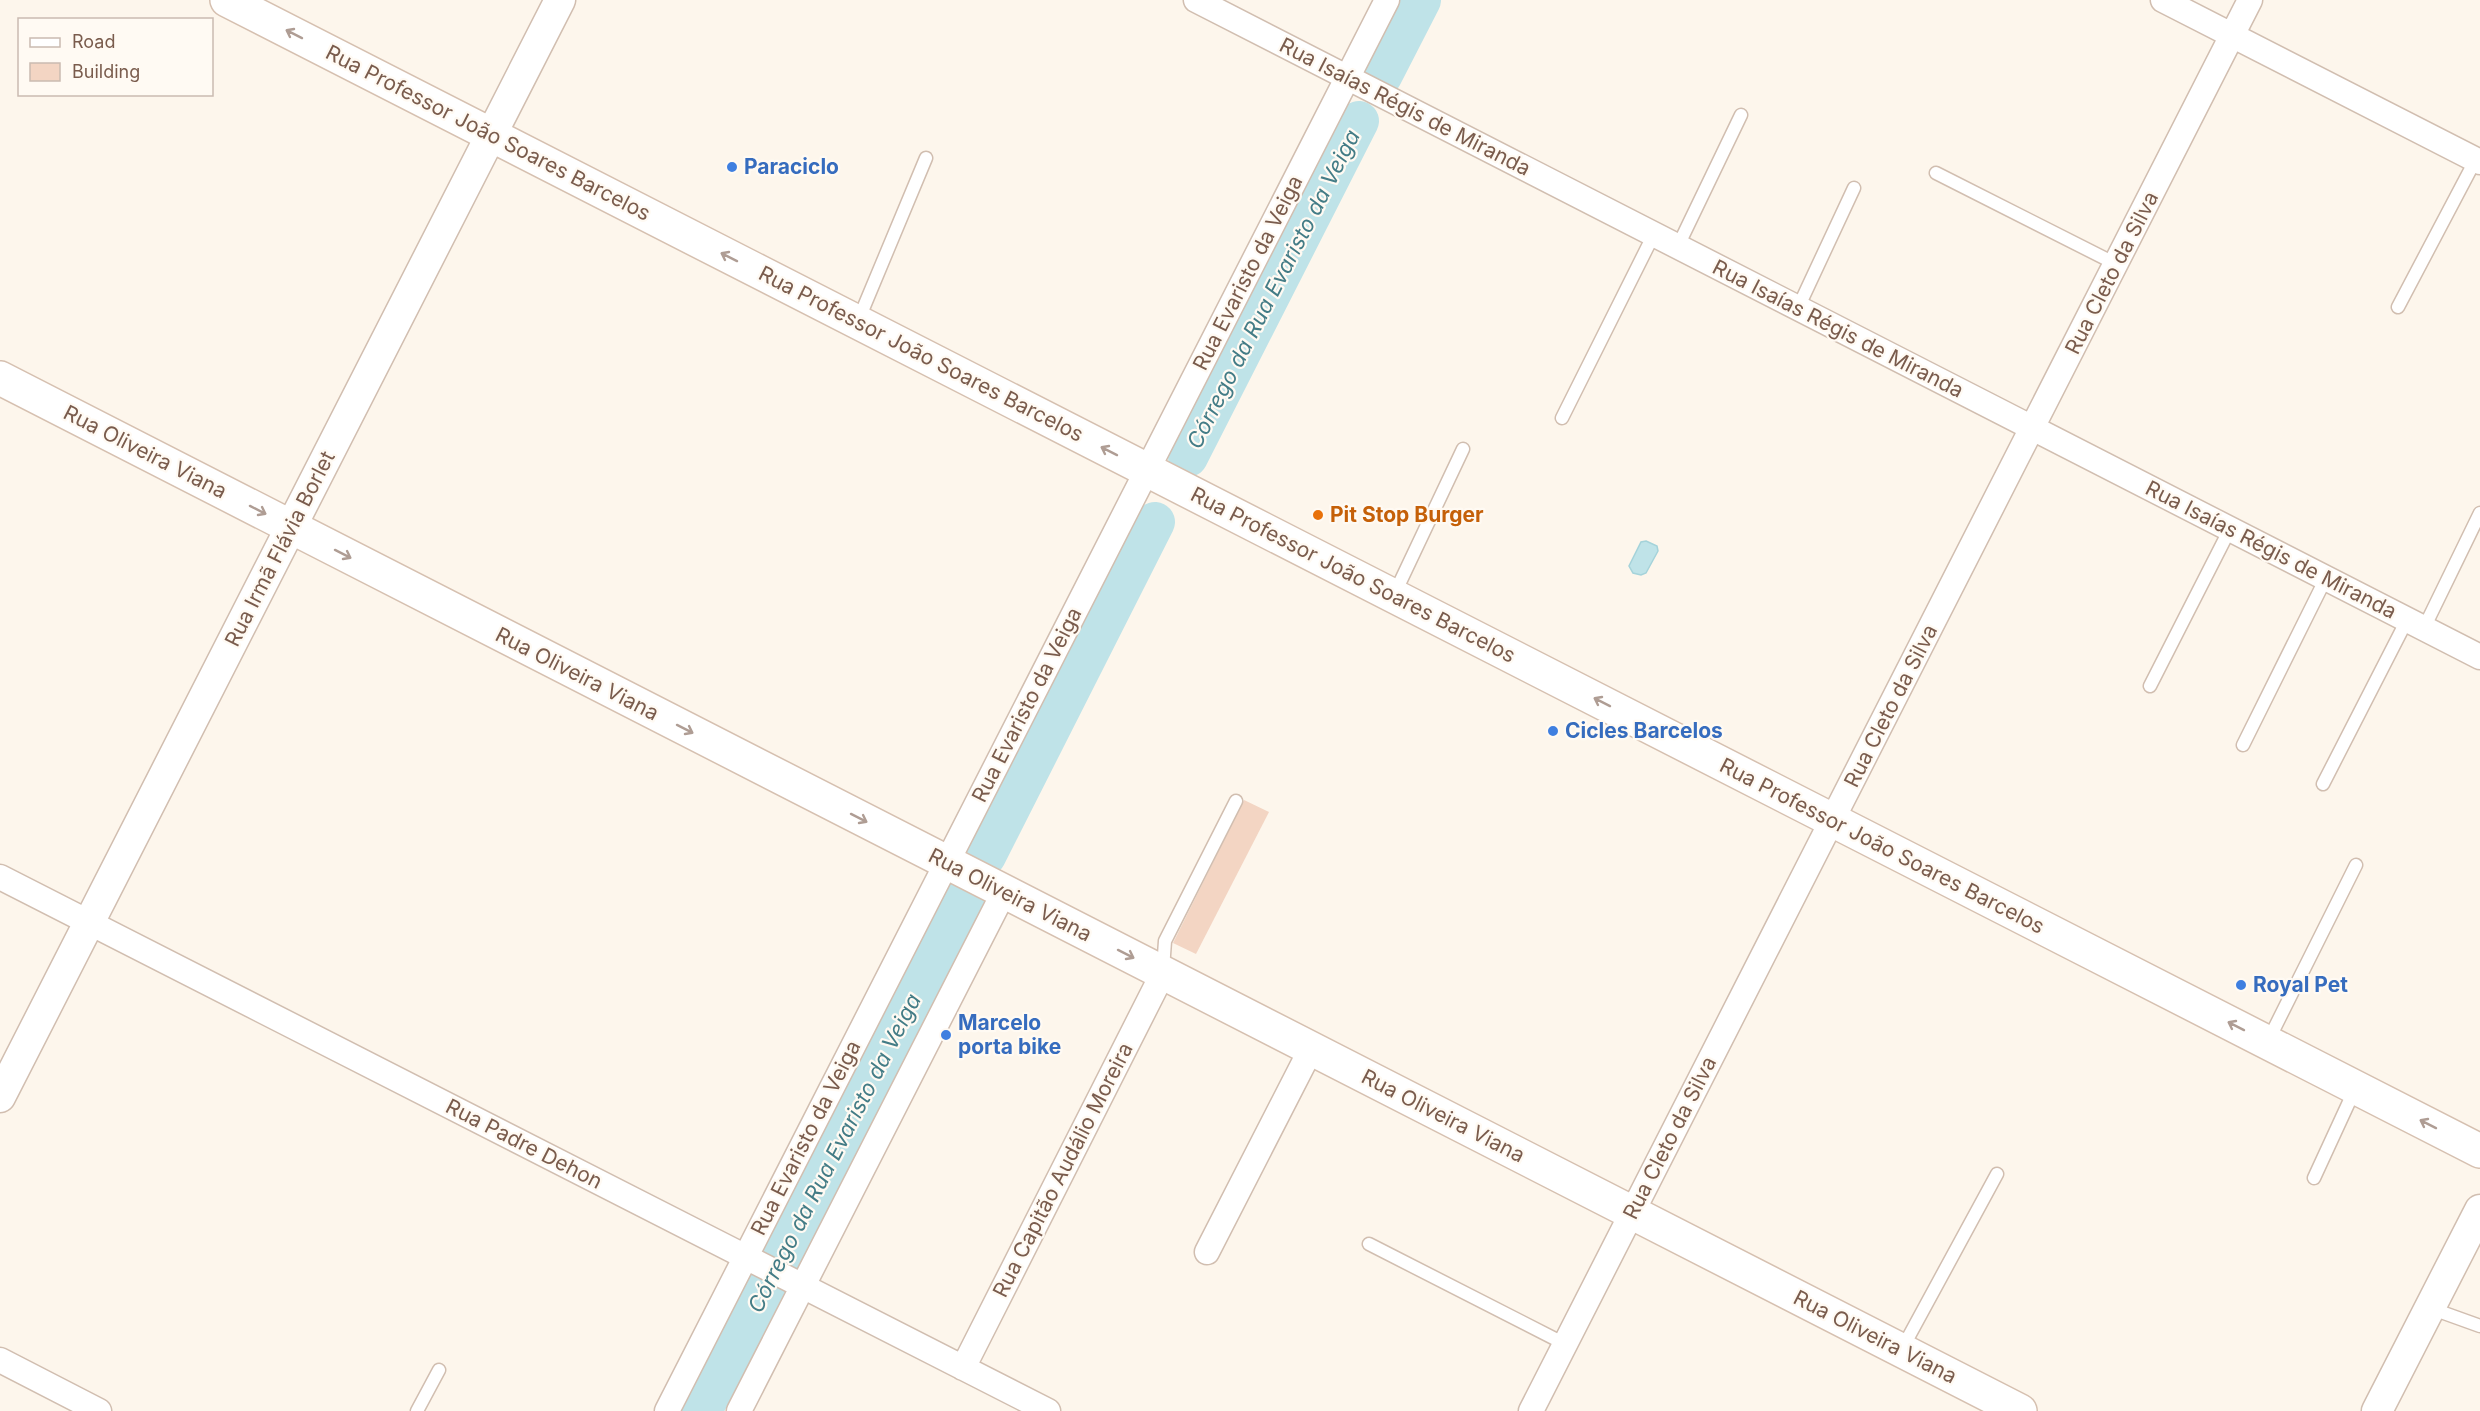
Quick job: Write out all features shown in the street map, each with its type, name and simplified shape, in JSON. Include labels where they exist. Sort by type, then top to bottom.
[{"type":"main road","name":"Rua Professor João Soares Barcelos","points":[[227,0],[2480,1151]]},
{"type":"main road","name":"Rua Oliveira Viana","points":[[0,378],[2020,1411]]},
{"type":"street","name":"Rua Irmã Flávia Borlet","points":[[0,1097],[560,0]]},
{"type":"street","name":"Rua Isaías Régis de Miranda","points":[[1196,0],[2480,657]]},
{"type":"street","name":"Rua Evaristo da Veiga","points":[[667,1411],[1387,0]]},
{"type":"street","points":[[2163,0],[2478,160]]},
{"type":"street","name":"Rua Cleto da Silva","points":[[1531,1411],[2250,0]]},
{"type":"street","name":"Rua Padre Dehon","points":[[0,877],[1048,1411]]},
{"type":"street","points":[[739,1411],[1004,892]]},
{"type":"street","name":"Rua Capitão Audálio Moreira","points":[[963,1368],[1162,973]]},
{"type":"street","points":[[1207,1252],[1311,1049]]},
{"type":"street","points":[[2378,1411],[2480,1210]]},
{"type":"street","points":[[0,1360],[98,1411]]},
{"type":"lane","points":[[1678,246],[1741,114]]},
{"type":"lane","points":[[858,322],[926,158]]},
{"type":"lane","points":[[2398,307],[2478,160]]},
{"type":"lane","points":[[1936,174],[2116,264]]},
{"type":"lane","points":[[1798,308],[1854,188]]},
{"type":"lane","points":[[1562,418],[1654,234]]},
{"type":"lane","points":[[1393,596],[1463,449]]},
{"type":"lane","points":[[2323,784],[2480,513]]},
{"type":"lane","points":[[2150,686],[2230,529]]},
{"type":"lane","points":[[2243,745],[2326,578]]},
{"type":"lane","points":[[1162,973],[1165,941],[1236,801]]},
{"type":"lane","points":[[2268,1042],[2356,865]]},
{"type":"lane","points":[[2314,1178],[2356,1088]]},
{"type":"lane","points":[[1901,1350],[1996,1174]]},
{"type":"lane","points":[[1369,1244],[1565,1344]]},
{"type":"lane","points":[[2430,1308],[2480,1326]]},
{"type":"lane","points":[[417,1411],[439,1370]]},
{"type":"water","points":[[1646,541],[1657,546],[1658,551],[1646,573],[1641,575],[1633,573],[1629,566],[1641,542]]},
{"type":"building","points":[[1244,800],[1269,812],[1196,954],[1173,943]]},
{"type":"waterway","name":"Córrego da Rua Evaristo da Veiga","points":[[1382,76],[1421,0]]},
{"type":"waterway","name":"Córrego da Rua Evaristo da Veiga","points":[[1188,457],[1359,121]]},
{"type":"waterway","name":"Córrego da Rua Evaristo da Veiga","points":[[986,856],[1155,522]]},
{"type":"waterway","name":"Córrego da Rua Evaristo da Veiga","points":[[702,1411],[966,895]]},
{"type":"place","name":"Paraciclo","points":[[732,167]]},
{"type":"place","name":"Pit Stop Burger","points":[[1318,515]]},
{"type":"place","name":"Cicles Barcelos","points":[[1553,731]]},
{"type":"place","name":"Royal Pet","points":[[2241,985]]},
{"type":"place","name":"Marcelo porta bike","points":[[946,1035]]}]
